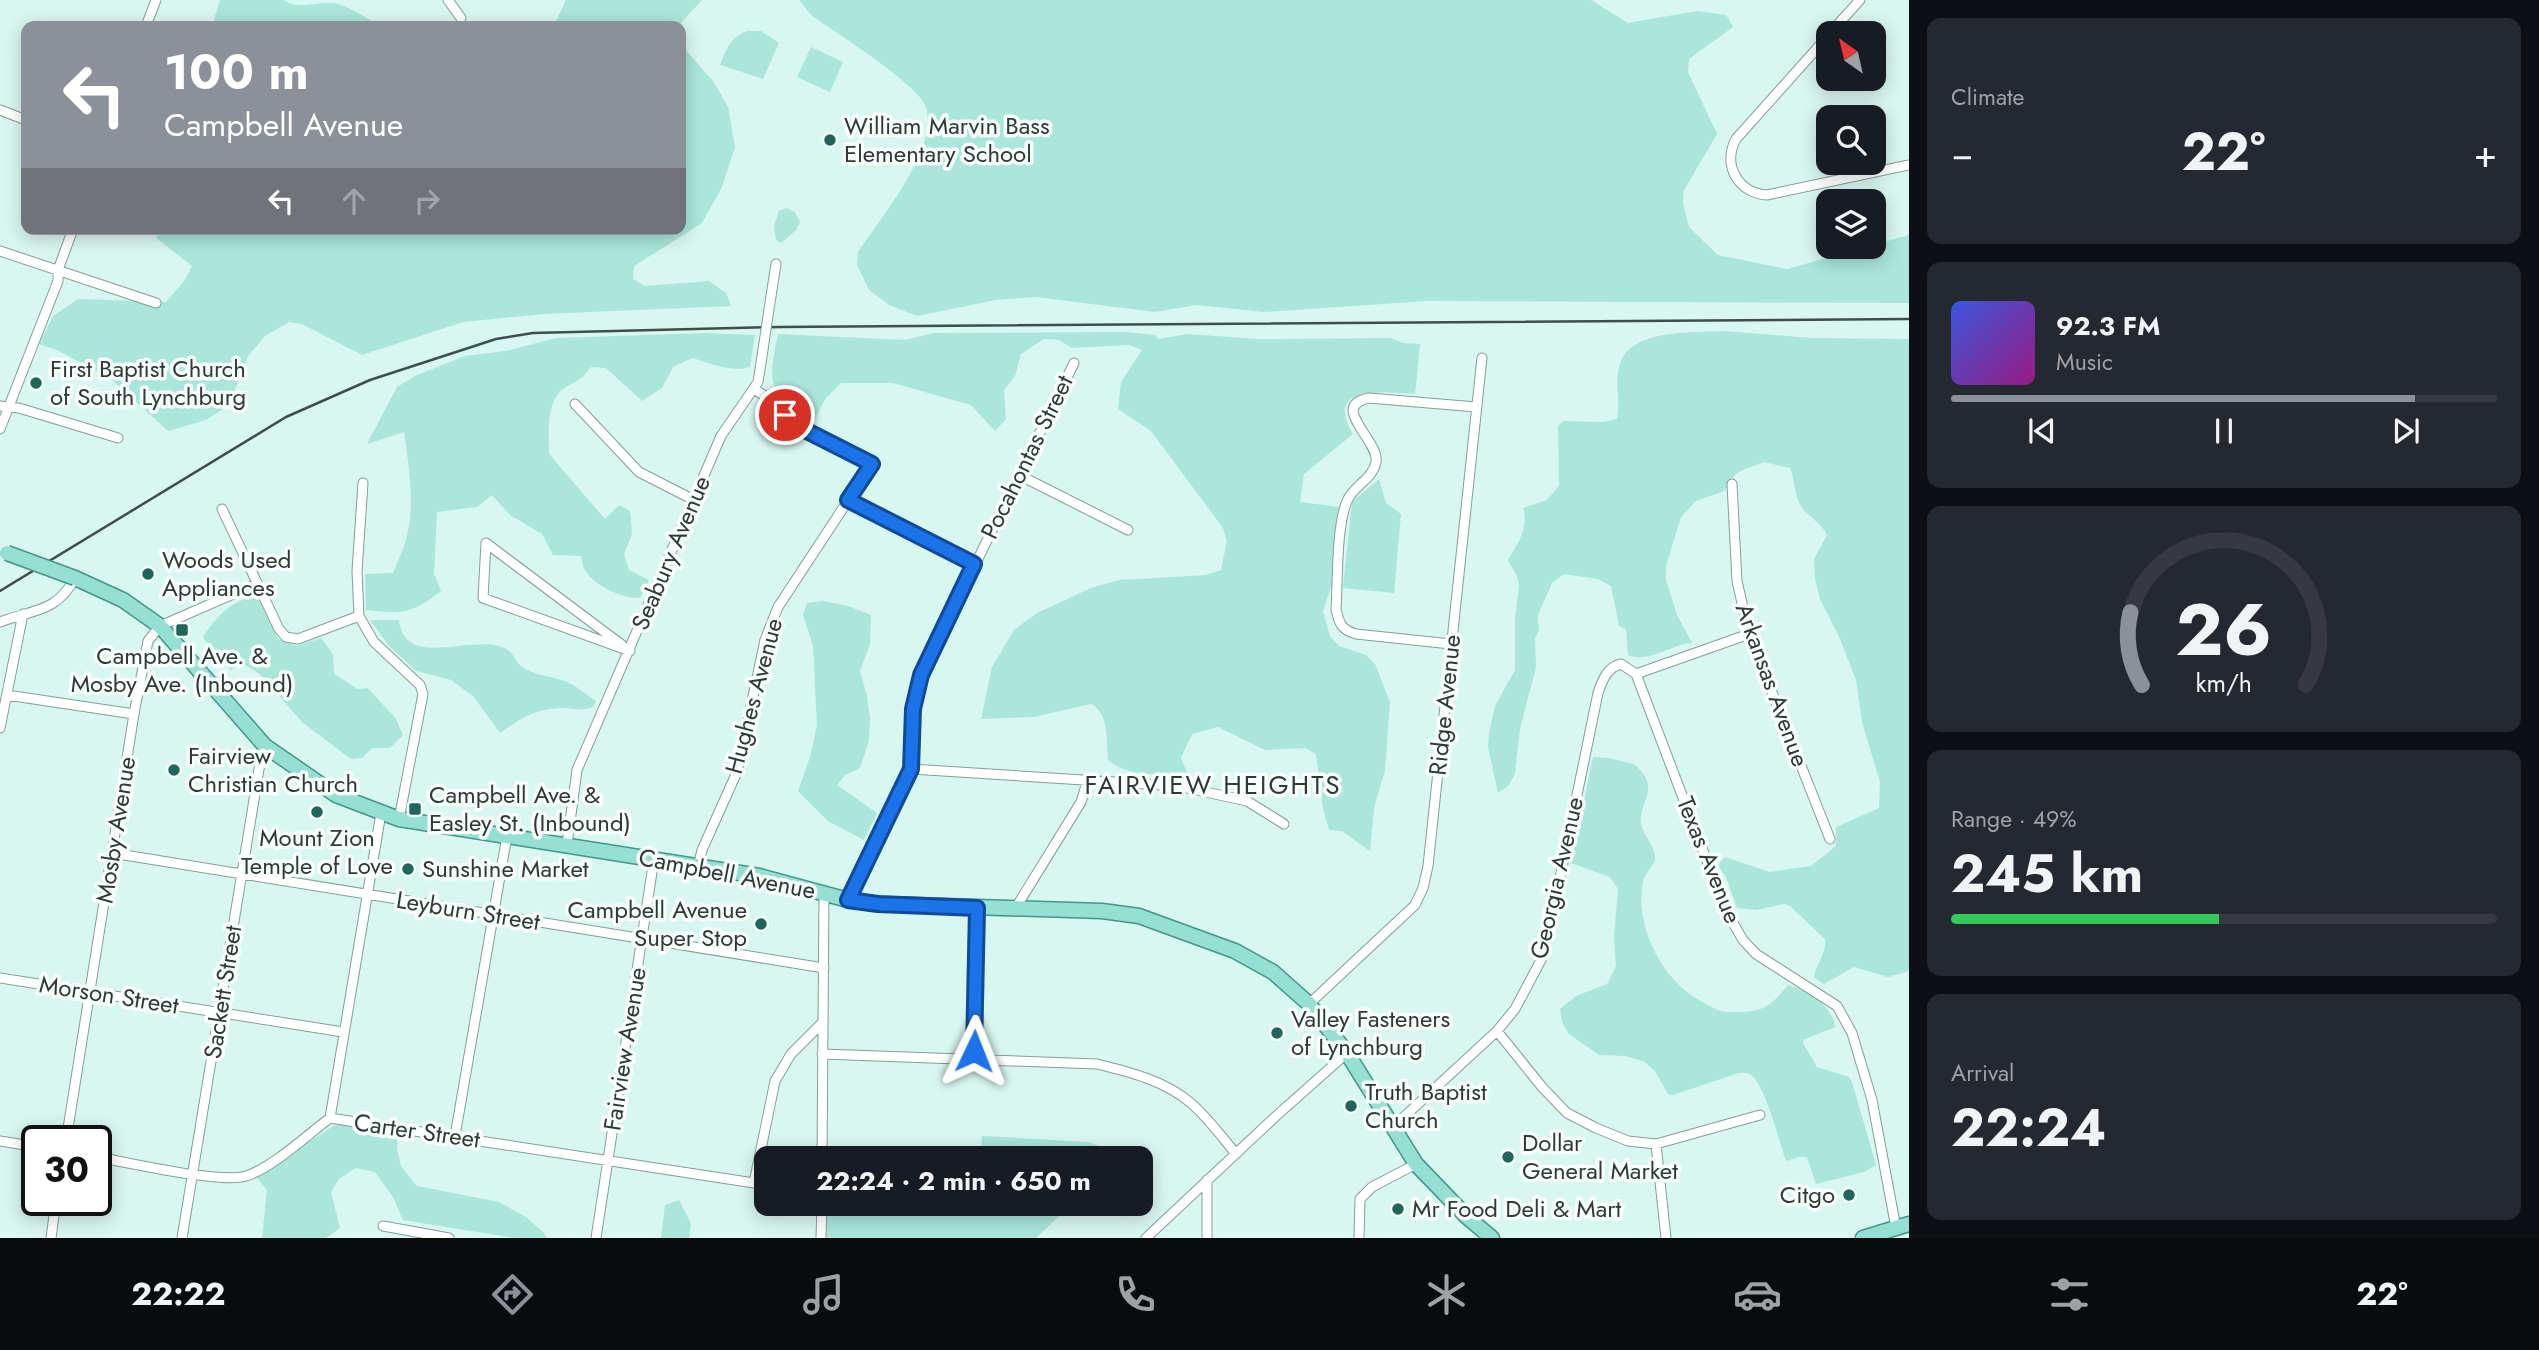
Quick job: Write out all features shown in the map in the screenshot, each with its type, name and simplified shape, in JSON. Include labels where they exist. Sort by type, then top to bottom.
[{"type":"main road","name":"Campbell Avenue","points":[[3,551],[75,578],[123,600],[160,626],[265,746],[336,795],[399,819],[759,876],[848,900],[878,904],[1102,911],[1139,916],[1235,950],[1273,972],[1309,1004],[1347,1053],[1416,1164],[1467,1217],[1492,1238]]},
{"type":"main road","points":[[1863,1238],[1903,1226]]},
{"type":"street","points":[[148,21],[156,0]]},
{"type":"street","points":[[447,0],[461,18]]},
{"type":"street","points":[[1841,21],[1860,0]]},
{"type":"street","points":[[1816,50],[1736,139],[1730,158],[1735,177],[1749,190],[1767,195],[1909,165]]},
{"type":"street","points":[[0,110],[21,118]]},
{"type":"street","points":[[0,429],[4,406],[58,281],[58,270],[71,235]]},
{"type":"street","points":[[0,251],[156,303]]},
{"type":"street","name":"Seabury Avenue","points":[[567,845],[577,770],[721,436],[758,382],[776,264]]},
{"type":"street","name":"Ridge Avenue","points":[[1309,1004],[1415,905],[1429,866],[1482,358]]},
{"type":"street","name":"Pocahontas Street","points":[[848,900],[911,769],[913,709],[921,675],[1074,363]]},
{"type":"street","name":"Hughes Avenue","points":[[698,867],[702,850],[737,772],[765,640],[778,607],[872,464],[801,428],[754,389]]},
{"type":"street","points":[[1451,644],[1356,634],[1345,631],[1338,622],[1342,523],[1347,502],[1352,492],[1374,469],[1377,461],[1373,446],[1357,424],[1353,410],[1354,404],[1359,400],[1369,398],[1476,407]]},
{"type":"street","points":[[575,404],[639,472],[694,500]]},
{"type":"street","points":[[4,406],[118,438]]},
{"type":"street","points":[[1018,475],[1128,530]]},
{"type":"street","points":[[363,483],[357,571],[359,615],[374,642],[420,685],[422,694],[399,819]]},
{"type":"street","name":"Arkansas Avenue","points":[[1732,484],[1737,581],[1749,634],[1830,839]]},
{"type":"street","points":[[848,500],[974,564]]},
{"type":"street","points":[[222,509],[256,584],[279,629],[286,637],[298,639],[359,615]]},
{"type":"street","points":[[486,543],[507,559],[629,651],[483,598],[486,543]]},
{"type":"street","points":[[0,622],[51,607],[75,578]]},
{"type":"street","points":[[160,626],[256,584]]},
{"type":"street","points":[[0,728],[23,614]]},
{"type":"street","name":"Mosby Avenue","points":[[69,1125],[134,714],[148,641],[160,626]]},
{"type":"street","points":[[1636,674],[1749,634]]},
{"type":"street","name":"Georgia Avenue","points":[[1394,1126],[1497,1031],[1514,1009],[1541,960],[1553,914],[1598,693],[1604,677],[1615,665],[1626,666],[1636,674]]},
{"type":"street","name":"Texas Avenue","points":[[1636,674],[1726,911],[1742,940],[1756,954],[1837,1006],[1852,1033],[1872,1100],[1903,1226]]},
{"type":"street","points":[[7,695],[134,714]]},
{"type":"street","name":"Sackett Street","points":[[182,1238],[261,757],[265,746]]},
{"type":"street","points":[[911,769],[1178,786],[1247,801],[1284,824]]},
{"type":"street","points":[[1015,909],[1081,802],[1088,779]]},
{"type":"street","points":[[330,1118],[381,813]]},
{"type":"street","points":[[455,1136],[491,915],[507,836]]},
{"type":"street","name":"Leyburn Street","points":[[112,853],[824,968]]},
{"type":"street","name":"Fairview Avenue","points":[[596,1238],[654,859]]},
{"type":"street","points":[[822,1146],[824,894]]},
{"type":"street","points":[[974,1060],[977,908]]},
{"type":"street","name":"Morson Street","points":[[0,978],[343,1032]]},
{"type":"street","name":"Carter Street","points":[[112,1160],[193,1173],[243,1177],[260,1170],[330,1118],[754,1183],[775,1081],[791,1054],[823,1022]]},
{"type":"street","points":[[1497,1031],[1542,1087],[1567,1113],[1628,1141],[1656,1144],[1760,1115]]},
{"type":"street","points":[[1146,1238],[1347,1053]]},
{"type":"street","points":[[822,1054],[1097,1064],[1130,1072],[1172,1089],[1193,1105],[1236,1154]]},
{"type":"street","points":[[0,1141],[21,1144]]},
{"type":"street","points":[[1656,1144],[1665,1238]]},
{"type":"street","points":[[1359,1238],[1360,1199],[1372,1187],[1416,1164]]},
{"type":"street","points":[[1207,1180],[1207,1238]]},
{"type":"street","points":[[51,1238],[54,1216]]},
{"type":"street","points":[[821,1238],[822,1216]]},
{"type":"street","points":[[383,1226],[450,1238]]},
{"type":"green space","points":[[220,0],[284,0],[296,5],[333,3],[357,12],[370,21],[214,21]]},
{"type":"green space","points":[[566,0],[702,0],[683,21],[556,21]]},
{"type":"green space","points":[[799,0],[1591,0],[1628,23],[1697,11],[1726,15],[1733,27],[1689,59],[1688,72],[1717,134],[1684,190],[1683,204],[1689,227],[1718,255],[1787,269],[1823,259],[1886,259],[1886,241],[1909,235],[1909,303],[1426,301],[1265,312],[1196,305],[1155,312],[1036,297],[996,300],[917,316],[889,305],[869,290],[857,265],[858,252],[893,202],[917,160],[925,140],[928,121],[925,105],[907,84],[874,58],[812,16]]},
{"type":"green space","points":[[747,31],[761,31],[779,43],[763,79],[720,65],[730,44]]},
{"type":"green space","points":[[811,47],[843,62],[830,92],[797,77]]},
{"type":"green space","points":[[686,51],[714,82],[728,107],[735,147],[722,187],[702,223],[686,233]]},
{"type":"green space","points":[[786,208],[795,212],[800,222],[796,230],[781,243],[776,240],[774,226],[779,211]]},
{"type":"green space","points":[[157,235],[683,235],[634,266],[633,279],[645,286],[709,281],[726,293],[731,306],[544,314],[463,322],[362,355],[302,324],[289,322],[265,336],[248,356],[229,405],[206,420],[168,431],[111,379],[59,351],[39,344],[53,316],[78,299],[166,302],[185,280],[192,266],[156,238]]},
{"type":"green space","points":[[1724,331],[1813,338],[1909,339],[1909,971],[1888,977],[1854,967],[1824,984],[1814,978],[1825,939],[1790,906],[1784,904],[1756,910],[1737,908],[1726,877],[1718,865],[1725,857],[1770,872],[1811,866],[1836,846],[1836,827],[1879,808],[1880,782],[1862,722],[1856,680],[1841,641],[1820,599],[1815,579],[1814,559],[1827,535],[1801,506],[1790,468],[1764,462],[1743,470],[1736,474],[1724,491],[1696,501],[1681,517],[1666,566],[1666,580],[1677,615],[1692,643],[1643,657],[1628,655],[1626,629],[1619,626],[1611,586],[1598,579],[1564,574],[1552,583],[1538,615],[1536,667],[1520,729],[1515,773],[1509,785],[1498,793],[1488,747],[1489,733],[1495,706],[1515,670],[1515,619],[1519,586],[1508,560],[1524,529],[1523,508],[1547,500],[1559,486],[1558,426],[1563,421],[1604,422],[1617,419],[1620,364],[1626,352],[1637,344],[1665,335]]},
{"type":"green space","points":[[1126,332],[1155,335],[1159,339],[1187,334],[1259,339],[1390,338],[1403,343],[1420,344],[1415,394],[1374,393],[1362,394],[1352,399],[1346,406],[1346,418],[1353,434],[1304,474],[1300,502],[1339,507],[1336,573],[1323,611],[1330,636],[1339,646],[1366,655],[1375,664],[1390,702],[1385,770],[1374,808],[1370,851],[1342,831],[1329,830],[1323,808],[1316,754],[1305,748],[1265,750],[1218,727],[1192,734],[1181,758],[1188,775],[1146,774],[1125,770],[1108,760],[1104,721],[1091,704],[1033,717],[981,719],[992,667],[1014,630],[1037,613],[1091,588],[1119,580],[1206,575],[1221,570],[1227,541],[1223,528],[1151,431],[1118,409],[1121,382],[1142,350],[1129,345],[1072,348],[1059,340],[1044,339],[1021,354],[1015,376],[1004,390],[1006,419],[995,431],[971,405],[893,383],[841,383],[826,398],[814,420],[779,394],[772,377],[778,334],[905,340],[934,333]]},
{"type":"green space","points":[[706,333],[755,335],[750,367],[728,368],[692,358],[673,367],[662,388],[642,401],[606,368],[591,367],[582,378],[559,392],[551,408],[549,454],[605,519],[619,505],[630,511],[632,534],[624,554],[629,570],[649,580],[640,598],[618,594],[603,587],[585,570],[581,556],[553,555],[542,534],[510,515],[492,495],[477,507],[437,512],[434,573],[441,591],[406,611],[366,610],[365,574],[393,573],[404,547],[410,516],[404,432],[367,444],[397,387],[417,375],[465,356],[506,351],[556,338]]},
{"type":"green space","points":[[1379,479],[1386,503],[1401,514],[1394,593],[1343,588],[1352,502]]},
{"type":"green space","points":[[257,596],[278,639],[297,646],[321,638],[333,654],[334,674],[358,689],[368,688],[396,719],[403,735],[390,748],[372,748],[362,758],[351,759],[302,722],[261,675],[242,663],[231,670],[217,656],[203,637],[232,605]]},
{"type":"green space","points":[[822,601],[848,606],[871,615],[870,644],[860,671],[870,719],[869,740],[860,768],[845,775],[837,785],[877,813],[864,840],[828,821],[798,791],[810,757],[817,725],[813,646],[803,615],[807,603]]},
{"type":"green space","points":[[370,620],[399,620],[404,636],[414,644],[428,648],[495,645],[508,650],[526,670],[568,682],[596,701],[593,707],[586,709],[555,708],[538,712],[500,733],[473,696],[451,680],[416,671],[389,646]]},
{"type":"green space","points":[[1593,757],[1634,764],[1647,781],[1641,823],[1655,858],[1643,881],[1641,899],[1648,935],[1664,968],[1689,994],[1722,1011],[1749,1012],[1763,1008],[1788,985],[1818,1000],[1829,1012],[1835,1027],[1803,1040],[1803,1043],[1817,1067],[1849,1077],[1852,1082],[1876,1165],[1864,1172],[1816,1184],[1807,1157],[1786,1161],[1766,1100],[1750,1074],[1739,1073],[1673,1095],[1668,1094],[1655,1071],[1645,1062],[1625,1056],[1599,1055],[1569,1034],[1562,1022],[1560,1009],[1576,996],[1607,984],[1616,966],[1614,937],[1618,889],[1610,877],[1571,863]]},
{"type":"green space","points":[[343,1124],[398,1133],[397,1149],[401,1166],[417,1186],[499,1202],[526,1217],[547,1238],[515,1238],[403,1220],[393,1197],[375,1172],[356,1168],[339,1179],[331,1192],[340,1228],[326,1238],[262,1238],[267,1190],[256,1177],[333,1126]]},
{"type":"green space","points":[[982,1136],[1089,1142],[1099,1146],[981,1146]]},
{"type":"green space","points":[[679,1200],[691,1224],[689,1238],[661,1238],[665,1205]]},
{"type":"green space","points":[[827,1216],[1059,1216],[1036,1238],[827,1238]]},
{"type":"railway","points":[[0,591],[286,417],[370,380],[496,339],[533,333],[779,327],[1909,319]]},
{"type":"place","name":"William Marvin Bass Elementary School","points":[[830,140]]},
{"type":"place","name":"First Baptist Church of South Lynchburg","points":[[36,383]]},
{"type":"place","name":"Woods Used Appliances","points":[[148,574]]},
{"type":"place","name":"Campbell Ave. & Mosby Ave. (Inbound)","points":[[182,630]]},
{"type":"place","name":"Fairview Christian Church","points":[[174,770]]},
{"type":"place","name":"Campbell Ave. & Easley St. (Inbound)","points":[[415,809]]},
{"type":"place","name":"Mount Zion Temple of Love","points":[[317,812]]},
{"type":"place","name":"Sunshine Market","points":[[408,869]]},
{"type":"place","name":"Campbell Avenue Super Stop","points":[[761,924]]},
{"type":"place","name":"Valley Fasteners of Lynchburg","points":[[1277,1033]]},
{"type":"place","name":"Truth Baptist Church","points":[[1351,1106]]},
{"type":"place","name":"Dollar General Market","points":[[1508,1157]]},
{"type":"place","name":"Citgo","points":[[1849,1195]]},
{"type":"place","name":"Mr Food Deli & Mart","points":[[1398,1209]]},
{"type":"district","name":"FAIRVIEW HEIGHTS","points":[[1213,785]]},
{"type":"route","points":[[785,415],[801,428],[872,464],[848,500],[974,564],[921,675],[913,709],[911,769],[848,900],[878,904],[977,908],[974,1051]]}]
